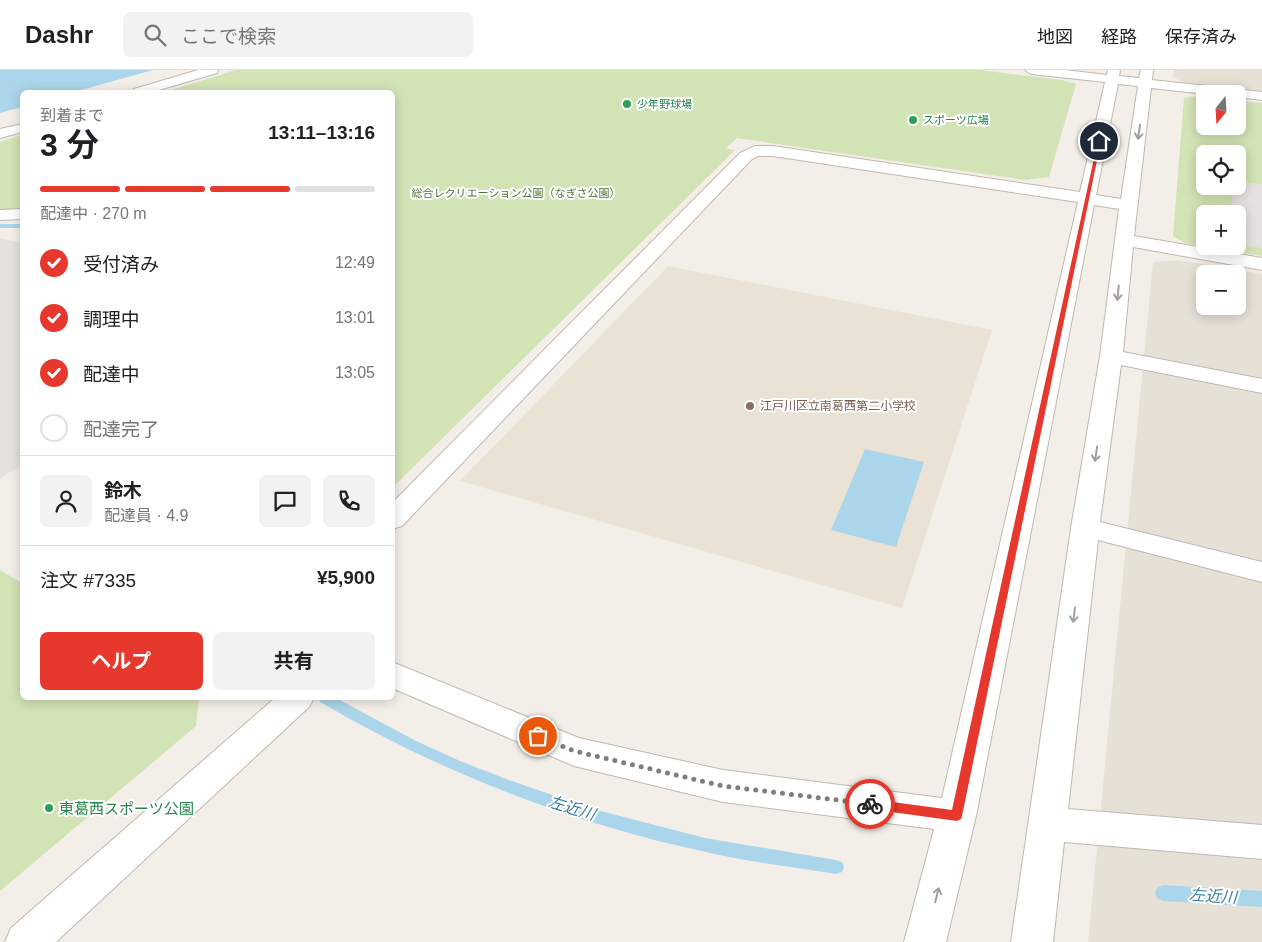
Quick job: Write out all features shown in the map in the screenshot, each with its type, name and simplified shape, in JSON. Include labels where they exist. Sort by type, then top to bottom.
[{"type":"street","points":[[146,90],[212,70]]},
{"type":"street","points":[[1031,70],[1146,77],[1262,96]]},
{"type":"street","points":[[925,942],[957,816],[1113,75]]},
{"type":"street","points":[[1032,942],[1085,528],[1111,356],[1124,240],[1146,77]]},
{"type":"street","points":[[0,134],[20,129]]},
{"type":"street","points":[[395,517],[739,164],[755,150],[773,151],[1129,205]]},
{"type":"street","points":[[0,215],[20,214]]},
{"type":"street","points":[[1124,240],[1262,264]]},
{"type":"street","points":[[1111,356],[1262,386]]},
{"type":"street","points":[[1085,528],[1262,572]]},
{"type":"street","points":[[395,675],[574,751],[723,786],[957,816]]},
{"type":"street","points":[[26,942],[295,700]]},
{"type":"street","points":[[1047,824],[1262,842]]},
{"type":"shaded area","points":[[1174,70],[1262,70],[1262,92],[1246,90],[1246,85],[1202,85],[1185,83],[1173,77]]},
{"type":"shaded area","points":[[1246,182],[1262,184],[1262,248],[1246,245],[1246,205],[1232,205],[1232,195],[1246,195]]},
{"type":"shaded area","points":[[0,238],[20,243],[20,466],[0,478]]},
{"type":"shaded area","points":[[1178,260],[1208,265],[1196,265],[1196,315],[1246,315],[1246,271],[1262,274],[1262,942],[1088,942],[1153,262]]},
{"type":"shaded area","name":"江戸川区立南葛西第二小学校","points":[[668,266],[992,330],[902,608],[460,481]]},
{"type":"green space","name":"総合レクリエーション公園（なぎさ公園）","points":[[236,70],[980,70],[1062,80],[1076,84],[1049,177],[1025,180],[737,138],[726,148],[735,150],[395,485],[395,90],[171,90]]},
{"type":"green space","points":[[1196,96],[1196,135],[1246,135],[1246,102],[1262,103],[1262,256],[1246,253],[1246,205],[1196,205],[1196,245],[1185,243],[1173,236],[1184,98]]},
{"type":"green space","points":[[20,136],[20,209],[0,210],[0,142]]},
{"type":"green space","name":"東葛西スポーツ公園","points":[[0,570],[20,582],[20,700],[199,700],[196,726],[0,891]]},
{"type":"water","points":[[0,70],[153,70],[81,90],[20,90],[20,108],[0,113]]},
{"type":"water","points":[[865,449],[924,462],[896,547],[831,530]]},
{"type":"waterway","name":"左近川","points":[[0,226],[20,226]]},
{"type":"waterway","name":"左近川","points":[[328,700],[411,745],[455,765],[500,784],[593,816],[705,845],[836,867]]},
{"type":"waterway","name":"左近川","points":[[1163,893],[1262,899]]},
{"type":"way so far","points":[[538,736],[574,751],[723,786],[870,804]]},
{"type":"place","name":"少年野球場","points":[[627,104]]},
{"type":"place","name":"スポーツ広場","points":[[913,120]]},
{"type":"place","name":"江戸川区立南葛西第二小学校","points":[[750,406]]},
{"type":"place","name":"東葛西スポーツ公園","points":[[49,808]]},
{"type":"route","points":[[870,804],[957,816],[1099,141]]}]
